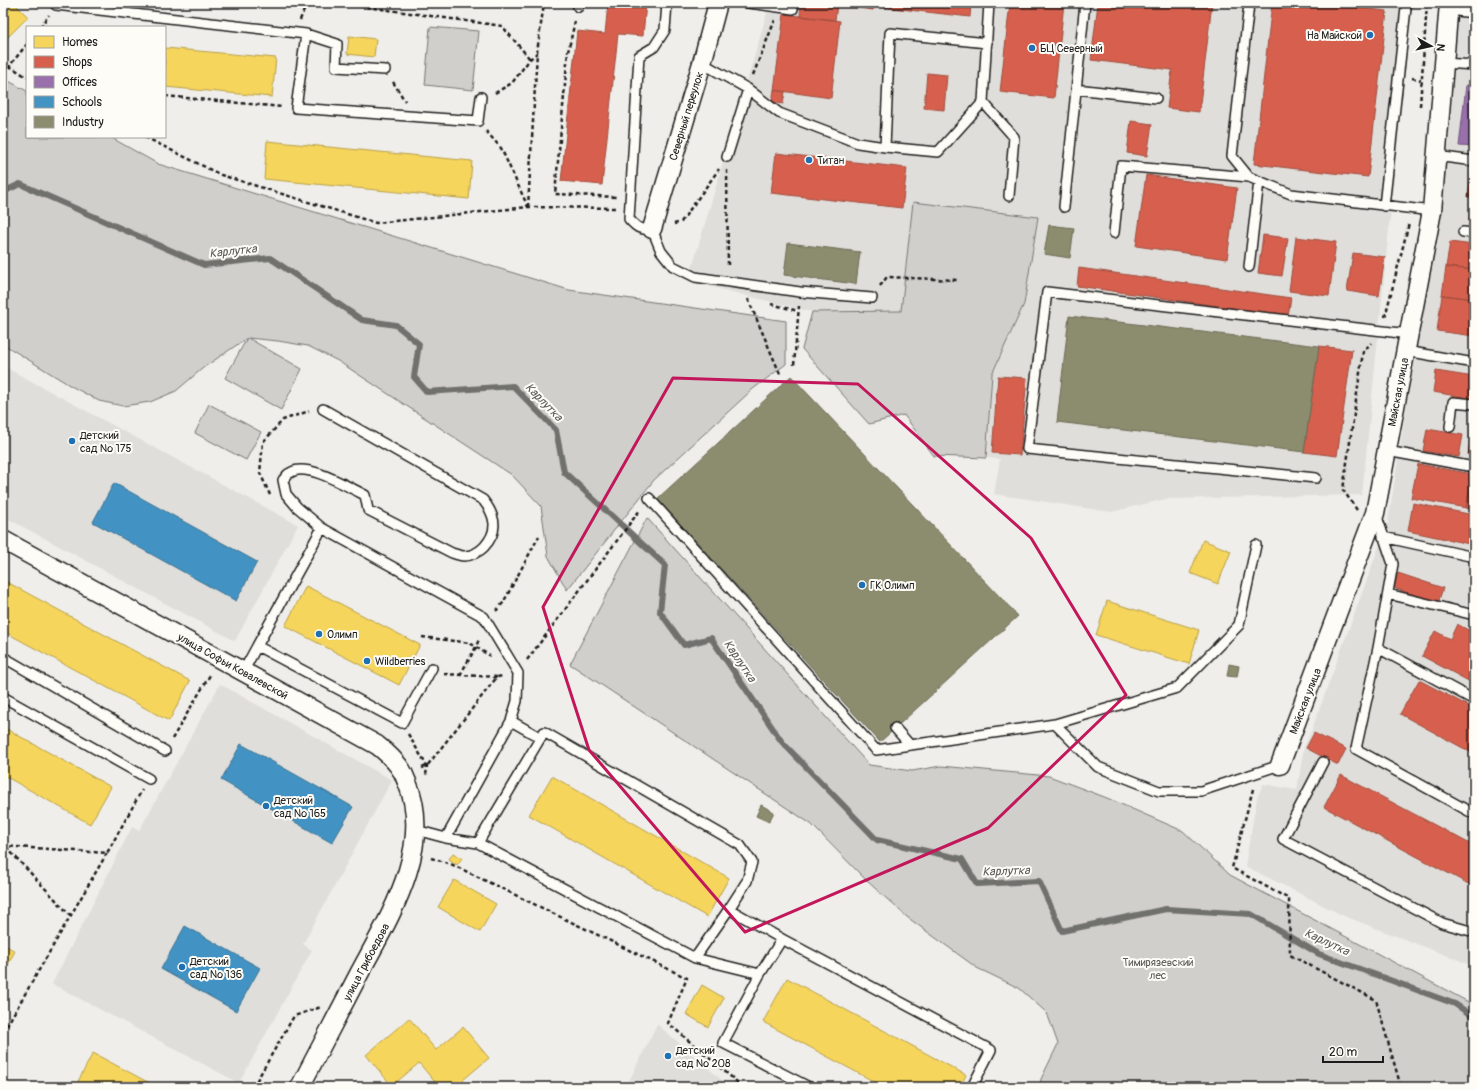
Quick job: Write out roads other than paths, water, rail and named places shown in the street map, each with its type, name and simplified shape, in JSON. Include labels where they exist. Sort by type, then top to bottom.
[{"type":"street","name":"Северный переулок","points":[[652,229],[702,63],[718,3]]},
{"type":"street","name":"Майская улица","points":[[1280,765],[1376,526],[1387,451],[1432,211],[1449,7]]},
{"type":"street","name":"улица Софьи Ковалевской","points":[[3,540],[377,745],[388,754],[402,770],[413,799],[416,830]]},
{"type":"street","name":"улица Грибоедова","points":[[300,1087],[390,914],[405,882],[416,830]]},
{"type":"lane","points":[[54,3],[56,6],[306,34],[337,44],[336,67],[385,70]]},
{"type":"lane","points":[[667,3],[665,30],[654,47],[639,56],[629,219],[637,228],[646,230],[652,229],[661,251],[673,266],[695,277],[800,292],[872,298]]},
{"type":"lane","points":[[748,3],[793,9]]},
{"type":"lane","points":[[702,63],[748,89],[779,113],[858,143],[938,152],[983,102],[989,3]]},
{"type":"lane","points":[[1064,207],[1085,3]]},
{"type":"lane","points":[[1249,4],[1232,156],[1249,177]]},
{"type":"lane","points":[[1449,7],[1474,13]]},
{"type":"lane","points":[[1384,206],[1406,8]]},
{"type":"lane","points":[[886,147],[890,33],[987,43]]},
{"type":"lane","points":[[306,34],[296,108],[478,121],[481,97]]},
{"type":"lane","points":[[1444,63],[1474,65]]},
{"type":"lane","points":[[727,157],[748,89]]},
{"type":"lane","points":[[1076,89],[1156,98]]},
{"type":"lane","points":[[983,102],[1014,137],[1009,196]]},
{"type":"lane","points":[[1436,156],[1474,161]]},
{"type":"lane","points":[[1114,233],[1121,166],[1249,177],[1291,194],[1432,211]]},
{"type":"lane","points":[[1249,267],[1259,181]]},
{"type":"lane","points":[[1463,232],[1474,234]]},
{"type":"lane","points":[[1316,478],[1027,449],[1047,292],[1381,332],[1407,343],[1474,363]]},
{"type":"lane","points":[[1450,427],[1453,402],[1474,404]]},
{"type":"lane","points":[[323,409],[483,500],[489,507],[494,519],[495,527],[491,539],[482,549],[465,556],[452,553],[368,510],[364,495],[311,471],[302,470],[290,472],[283,480],[286,494],[297,507],[322,528],[484,617],[518,673],[517,701],[511,721],[446,838]]},
{"type":"lane","points":[[1387,451],[1474,467]]},
{"type":"lane","points":[[650,498],[876,750],[1055,724],[1177,688],[1238,625],[1256,545]]},
{"type":"lane","points":[[1376,526],[1474,557]]},
{"type":"lane","points":[[1376,526],[1393,564],[1378,648],[1356,749],[1474,814]]},
{"type":"lane","points":[[243,672],[322,528]]},
{"type":"lane","points":[[1388,594],[1474,614]]},
{"type":"lane","points":[[258,646],[402,723],[431,671]]},
{"type":"lane","points":[[1378,648],[1474,700]]},
{"type":"lane","points":[[3,657],[165,751]]},
{"type":"lane","points":[[3,697],[149,779]]},
{"type":"lane","points":[[511,721],[541,738]]},
{"type":"lane","points":[[1055,724],[1098,767],[1159,791],[1201,792],[1280,765]]},
{"type":"lane","points":[[895,728],[910,745]]},
{"type":"lane","points":[[478,844],[544,732],[740,845],[752,862],[747,881],[694,958]]},
{"type":"lane","points":[[1322,762],[1284,839],[1442,923],[1474,932]]},
{"type":"lane","points":[[416,830],[478,844],[694,958],[760,974]]},
{"type":"lane","points":[[729,909],[782,939],[991,1050],[972,1087]]},
{"type":"lane","points":[[782,939],[760,974],[723,1043],[809,1087]]},
{"type":"waterway","name":"Карлутка","points":[[3,192],[20,184],[204,265],[270,258],[362,320],[396,325],[419,344],[414,377],[427,392],[513,386],[556,430],[564,472],[665,565],[660,612],[684,645],[711,638],[782,742],[877,840],[962,859],[977,884],[1039,881],[1062,931],[1166,909],[1251,914],[1319,954],[1455,1004],[1474,1017]]},
{"type":"place","name":"На Майской","points":[[1370,35]]},
{"type":"place","name":"БЦ Северный","points":[[1032,48]]},
{"type":"place","name":"Титан","points":[[809,160]]},
{"type":"place","name":"Детский сад № 175","points":[[72,441]]},
{"type":"place","name":"ГК Олимп","points":[[862,585]]},
{"type":"place","name":"Олимп","points":[[319,634]]},
{"type":"place","name":"Wildberries","points":[[367,661]]},
{"type":"place","name":"Детский сад № 165","points":[[266,806]]},
{"type":"place","name":"Детский сад № 136","points":[[182,967]]},
{"type":"place","name":"Детский сад № 208","points":[[668,1056]]},
{"type":"park label","name":"Тимирязевский лес","points":[[1158,968]]}]
